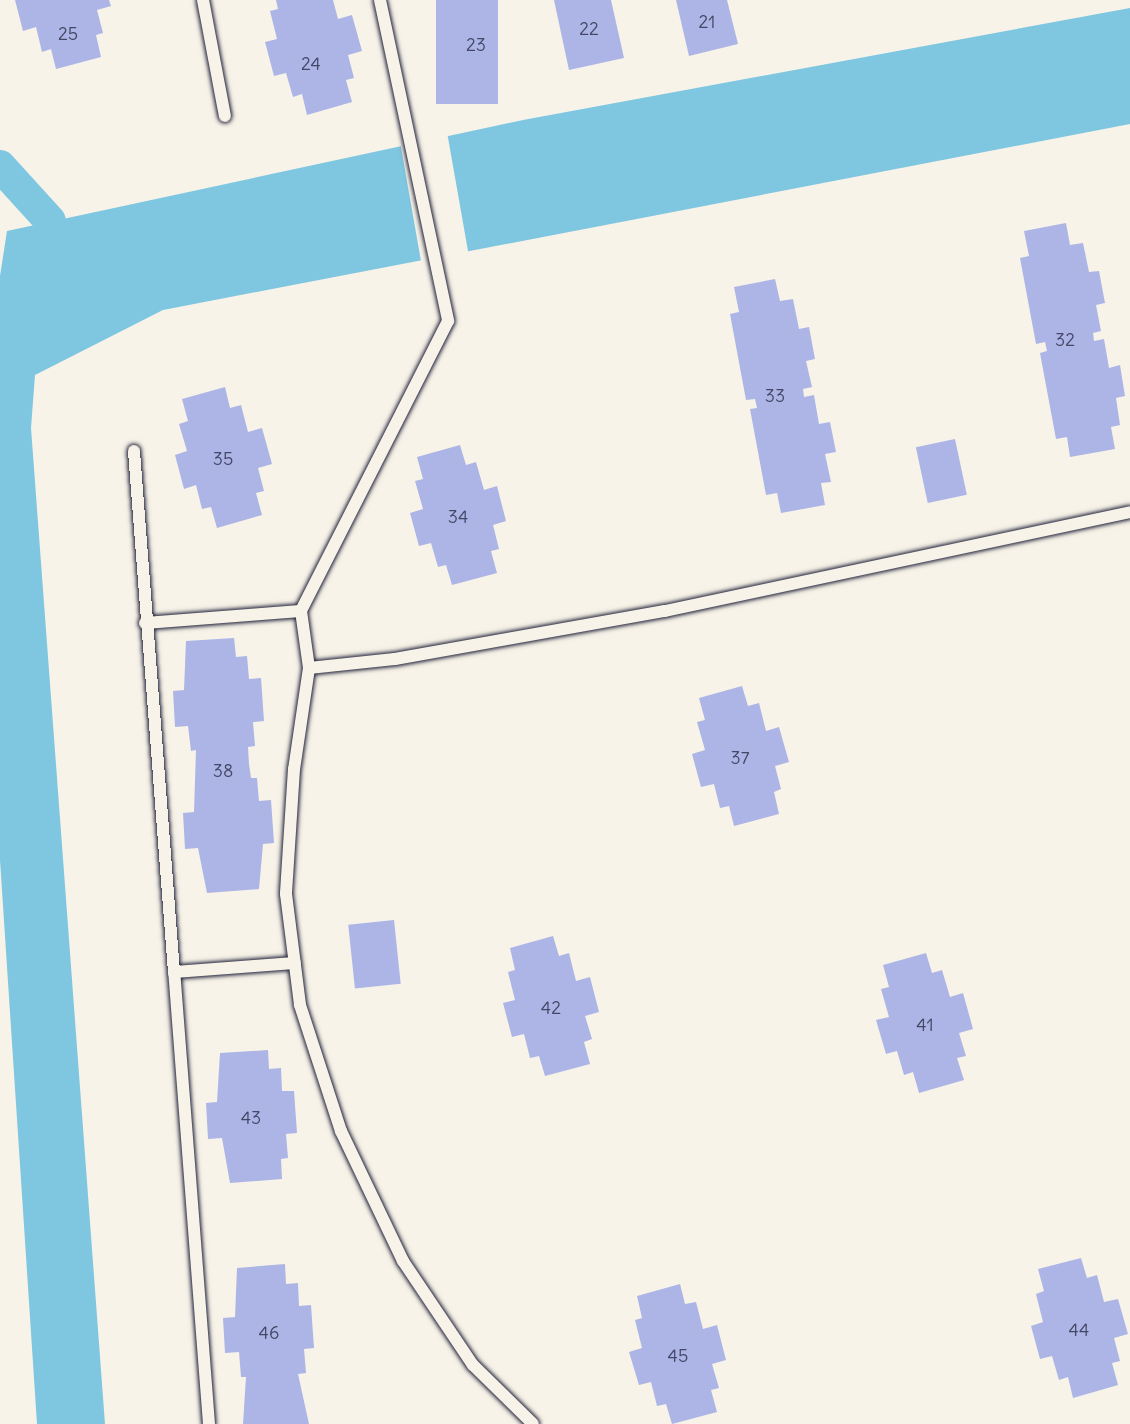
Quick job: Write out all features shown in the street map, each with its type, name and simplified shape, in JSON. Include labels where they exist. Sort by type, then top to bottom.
[{"type":"lane","points":[[203,0],[225,116]]},
{"type":"lane","points":[[380,0],[411,131],[448,321],[301,611],[309,668],[294,769],[286,894],[300,1005],[341,1131],[403,1261],[473,1365],[533,1424]]},
{"type":"lane","points":[[134,451],[209,1424]]},
{"type":"lane","points":[[309,668],[395,659],[665,611],[1130,512]]},
{"type":"lane","points":[[145,623],[301,611]]},
{"type":"lane","points":[[174,972],[295,963]]},
{"type":"water","points":[[1130,8],[1130,124],[163,310],[35,375],[31,428],[105,1424],[37,1424],[0,860],[0,276],[7,231],[523,120]]},
{"type":"pier","points":[[447,132],[469,255],[421,263],[400,140]]},
{"type":"building","points":[[15,0],[109,0],[111,6],[97,10],[103,33],[96,35],[101,57],[56,69],[51,49],[42,52],[36,27],[23,31]]},
{"type":"building","points":[[276,0],[333,0],[338,19],[352,15],[362,51],[348,55],[354,78],[346,80],[352,102],[307,115],[302,94],[293,97],[286,73],[274,76],[265,42],[277,39],[270,11],[278,9]]},
{"type":"building","points":[[436,0],[498,0],[498,104],[436,104]]},
{"type":"building","points":[[554,0],[611,0],[624,58],[569,70]]},
{"type":"building","points":[[676,0],[727,0],[738,44],[689,56]]},
{"type":"building","points":[[1066,223],[1070,245],[1083,243],[1089,272],[1099,271],[1105,303],[1096,305],[1101,331],[1093,333],[1094,341],[1104,339],[1109,368],[1120,365],[1125,396],[1116,398],[1120,425],[1111,427],[1115,449],[1070,457],[1067,437],[1056,439],[1040,353],[1047,351],[1045,342],[1036,344],[1020,258],[1029,256],[1024,231]]},
{"type":"building","points":[[775,279],[780,301],[793,299],[799,329],[809,327],[815,359],[806,361],[812,387],[803,389],[804,397],[814,395],[819,424],[830,422],[836,452],[825,454],[831,482],[821,483],[825,505],[781,513],[777,493],[766,495],[750,409],[757,408],[755,399],[746,400],[730,314],[739,312],[734,287]]},
{"type":"building","points":[[225,387],[230,408],[241,405],[248,432],[262,428],[272,464],[258,468],[264,491],[256,493],[262,515],[217,528],[211,507],[202,509],[196,485],[184,489],[175,455],[187,451],[179,424],[188,421],[182,399]]},
{"type":"building","points":[[955,439],[967,495],[928,503],[916,447]]},
{"type":"building","points":[[460,445],[466,465],[476,462],[484,490],[497,486],[506,521],[493,525],[499,549],[491,551],[497,573],[452,585],[446,565],[438,567],[431,543],[419,546],[410,513],[423,509],[415,481],[423,479],[417,457]]},
{"type":"building","points":[[234,638],[236,657],[247,656],[249,679],[261,678],[264,721],[253,722],[255,746],[248,747],[249,764],[251,778],[257,778],[259,801],[271,800],[274,843],[263,844],[259,889],[207,893],[198,848],[185,849],[183,813],[194,812],[196,750],[191,751],[188,726],[175,727],[173,691],[184,690],[186,641]]},
{"type":"building","points":[[742,686],[748,706],[759,703],[766,731],[779,727],[789,762],[775,766],[781,789],[774,792],[779,814],[734,826],[729,806],[720,808],[714,784],[701,787],[692,754],[705,750],[697,722],[705,720],[699,698]]},
{"type":"building","points":[[394,920],[401,984],[355,988],[348,925]]},
{"type":"building","points":[[553,936],[559,956],[569,953],[576,981],[590,977],[599,1012],[585,1016],[592,1039],[584,1042],[590,1064],[545,1076],[539,1056],[530,1058],[524,1034],[512,1037],[503,1003],[515,1000],[508,972],[515,970],[510,948]]},
{"type":"building","points":[[926,953],[932,973],[942,970],[950,997],[963,993],[973,1029],[959,1033],[966,1056],[957,1058],[964,1080],[919,1093],[913,1072],[904,1075],[897,1051],[886,1054],[876,1020],[889,1017],[881,989],[889,987],[883,965]]},
{"type":"building","points":[[268,1050],[269,1069],[281,1068],[282,1091],[294,1091],[297,1133],[286,1134],[288,1158],[281,1159],[282,1179],[230,1183],[222,1138],[208,1139],[206,1103],[217,1102],[220,1053]]},
{"type":"building","points":[[1081,1258],[1087,1278],[1097,1275],[1104,1302],[1118,1299],[1128,1334],[1114,1338],[1120,1361],[1112,1363],[1118,1385],[1073,1398],[1068,1377],[1059,1380],[1052,1356],[1040,1359],[1031,1326],[1043,1322],[1036,1294],[1044,1291],[1038,1269]]},
{"type":"building","points":[[285,1264],[286,1284],[298,1283],[299,1306],[311,1305],[314,1348],[304,1349],[306,1373],[298,1374],[309,1424],[243,1424],[246,1377],[241,1377],[239,1352],[225,1353],[223,1318],[235,1317],[237,1268]]},
{"type":"building","points":[[680,1284],[685,1304],[696,1302],[703,1329],[717,1325],[726,1360],[712,1364],[719,1388],[711,1390],[717,1412],[672,1424],[666,1404],[657,1406],[651,1382],[639,1385],[629,1352],[642,1348],[635,1320],[642,1318],[637,1296]]},
{"type":"waterway","points":[[0,166],[50,221]]}]
